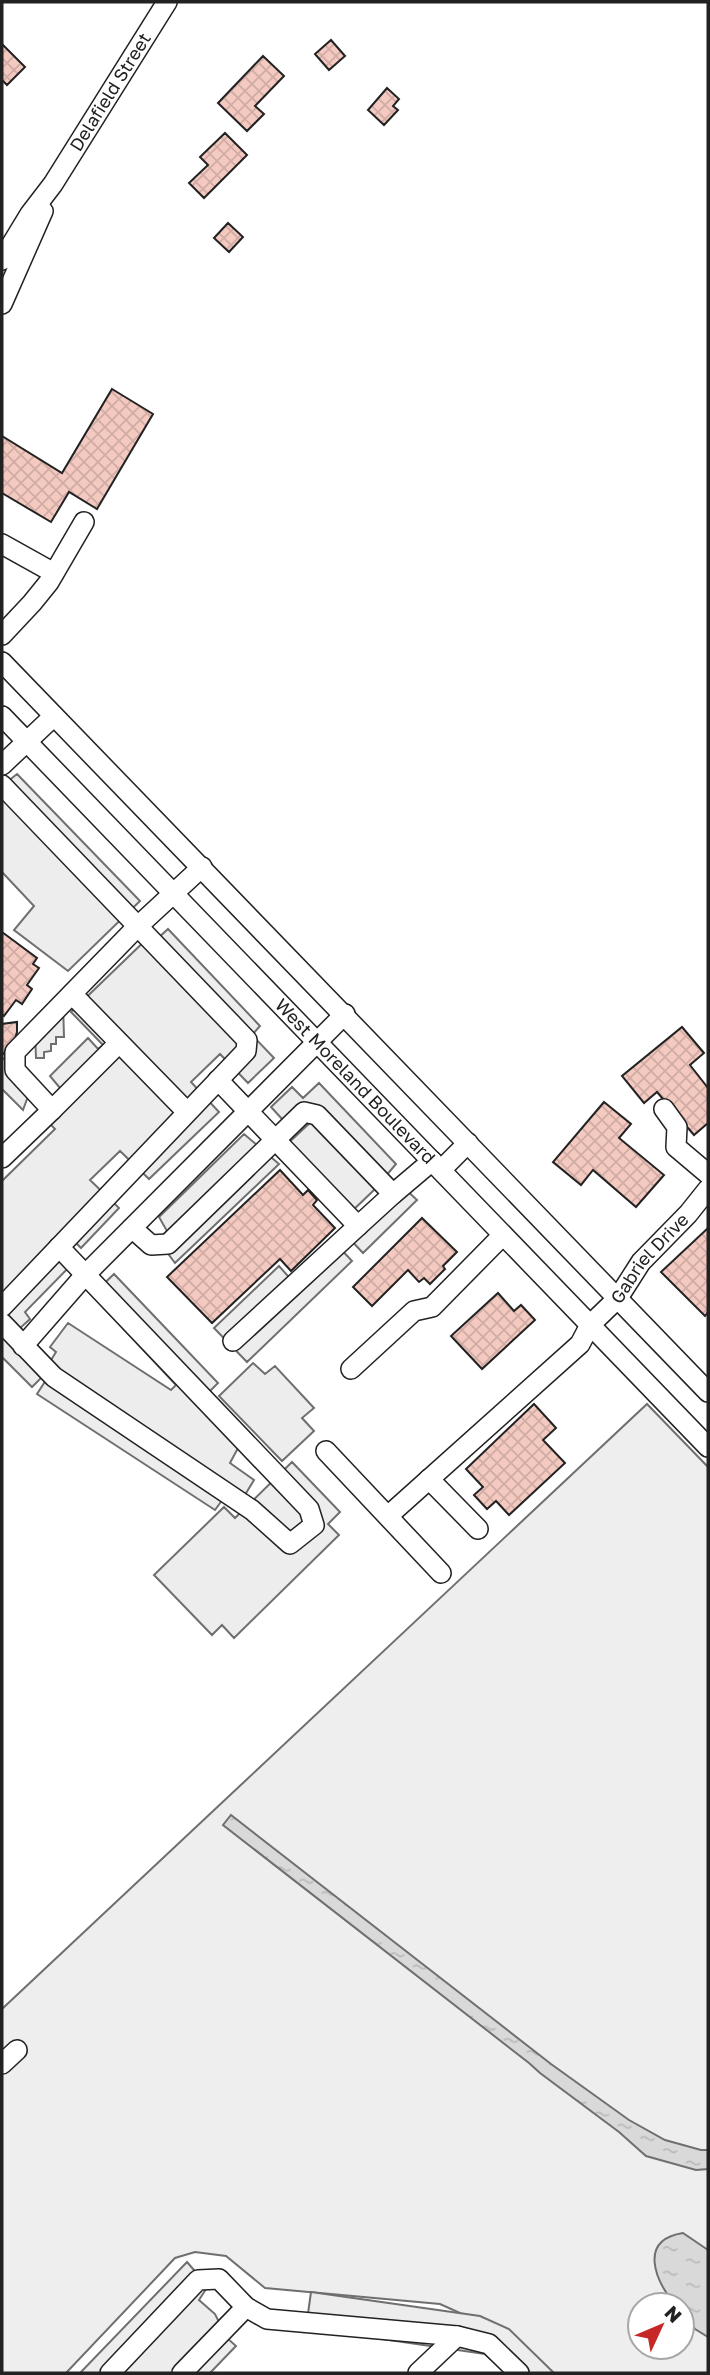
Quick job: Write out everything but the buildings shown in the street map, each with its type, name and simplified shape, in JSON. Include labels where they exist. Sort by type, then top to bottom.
[{"type":"street","name":"Delafield Street","points":[[2,260],[167,2]]},
{"type":"street","name":"Delafield Street","points":[[3,297],[39,222],[53,184]]},
{"type":"street","points":[[2,635],[32,603],[54,573],[84,522]]},
{"type":"street","points":[[2,544],[54,573]]},
{"type":"street","points":[[2,662],[708,1392]]},
{"type":"street","name":"West Moreland Boulevard","points":[[2,716],[708,1447]]},
{"type":"street","points":[[2,765],[54,716]]},
{"type":"street","points":[[2,785],[247,1040],[246,1051],[2,1307]]},
{"type":"street","points":[[52,1110],[15,1070],[15,1052],[137,926],[202,867]]},
{"type":"street","points":[[72,994],[187,1112]]},
{"type":"street","points":[[23,1346],[85,1275],[345,1014]]},
{"type":"street","points":[[2,1158],[119,1043]]},
{"type":"street","points":[[218,1080],[358,1226]]},
{"type":"street","points":[[664,1109],[677,1127],[676,1147],[708,1174]]},
{"type":"street","points":[[132,1228],[151,1245],[168,1244],[304,1112],[317,1115],[393,1194]]},
{"type":"street","points":[[233,1341],[393,1194],[468,1143]]},
{"type":"street","name":"Gabriel Drive","points":[[388,1516],[580,1344],[590,1325],[618,1298],[640,1262],[688,1214],[708,1189]]},
{"type":"street","points":[[351,1369],[414,1311],[432,1307],[503,1235]]},
{"type":"street","points":[[2,1323],[54,1377],[252,1510],[290,1544],[314,1525],[309,1509],[59,1247]]},
{"type":"street","points":[[327,1451],[441,1573]]},
{"type":"street","points":[[429,1479],[478,1529]]},
{"type":"street","points":[[2,2064],[17,2050]]},
{"type":"street","points":[[110,2373],[198,2280],[219,2279],[246,2307],[267,2319],[457,2336],[489,2344],[519,2373]]},
{"type":"street","points":[[182,2373],[246,2307]]},
{"type":"street","points":[[418,2373],[457,2336]]},
{"type":"shaded area","points":[[17,774],[140,901],[68,971],[14,930],[34,906],[2,872],[2,779],[7,782]]},
{"type":"shaded area","points":[[168,929],[260,1026],[252,1035],[274,1058],[248,1083],[220,1054],[191,1082],[219,1112],[149,1179],[120,1151],[90,1180],[119,1208],[81,1248],[73,1240],[67,1246],[78,1258],[25,1312],[30,1319],[19,1329],[48,1365],[56,1352],[50,1347],[68,1323],[171,1390],[176,1385],[92,1295],[114,1274],[218,1383],[208,1393],[245,1435],[230,1463],[254,1480],[237,1508],[223,1499],[215,1510],[37,1394],[46,1380],[42,1377],[32,1387],[2,1357],[2,1181],[55,1129],[49,1123],[52,1096],[60,1088],[50,1076],[88,1038],[98,1049],[103,1045],[71,1012],[152,934],[157,939]]},
{"type":"shaded area","points":[[63,1003],[64,1037],[56,1037],[56,1044],[51,1044],[51,1051],[44,1052],[44,1058],[36,1058],[35,1032]]},
{"type":"shaded area","points":[[2,1057],[31,1088],[23,1110],[2,1089]]},
{"type":"shaded area","points":[[319,1083],[396,1164],[348,1215],[284,1147],[311,1122],[308,1118],[294,1132],[271,1107],[292,1087],[303,1098]]},
{"type":"shaded area","points":[[244,1134],[279,1164],[175,1263],[158,1240],[167,1231],[159,1217]]},
{"type":"shaded area","points":[[402,1186],[417,1200],[363,1253],[347,1236]]},
{"type":"shaded area","points":[[337,1245],[352,1261],[247,1362],[214,1328],[279,1266],[295,1284]]},
{"type":"shaded area","points":[[253,1363],[265,1374],[275,1366],[314,1408],[302,1418],[314,1431],[282,1461],[219,1396]]},
{"type":"shaded area","points":[[647,1404],[708,1467],[708,2373],[539,2373],[487,2325],[440,2304],[265,2288],[226,2256],[195,2252],[175,2258],[66,2373],[2,2373],[2,2009]]},
{"type":"shaded area","points":[[292,1462],[340,1512],[328,1524],[339,1535],[234,1638],[222,1625],[212,1635],[154,1575],[224,1507],[235,1518]]},
{"type":"shaded area","points":[[187,2262],[208,2286],[199,2300],[215,2314],[227,2338],[236,2346],[210,2373],[80,2373]]},
{"type":"shaded area","points":[[311,2292],[480,2316],[509,2329],[554,2373],[508,2373],[485,2354],[306,2328]]},
{"type":"water","points":[[231,1815],[551,2064],[629,2120],[665,2140],[708,2150],[708,2169],[696,2170],[646,2156],[619,2132],[223,1825]]},
{"type":"water","points":[[683,2233],[708,2250],[708,2337],[696,2330],[696,2291],[665,2291],[661,2284],[655,2252],[669,2237]]}]
